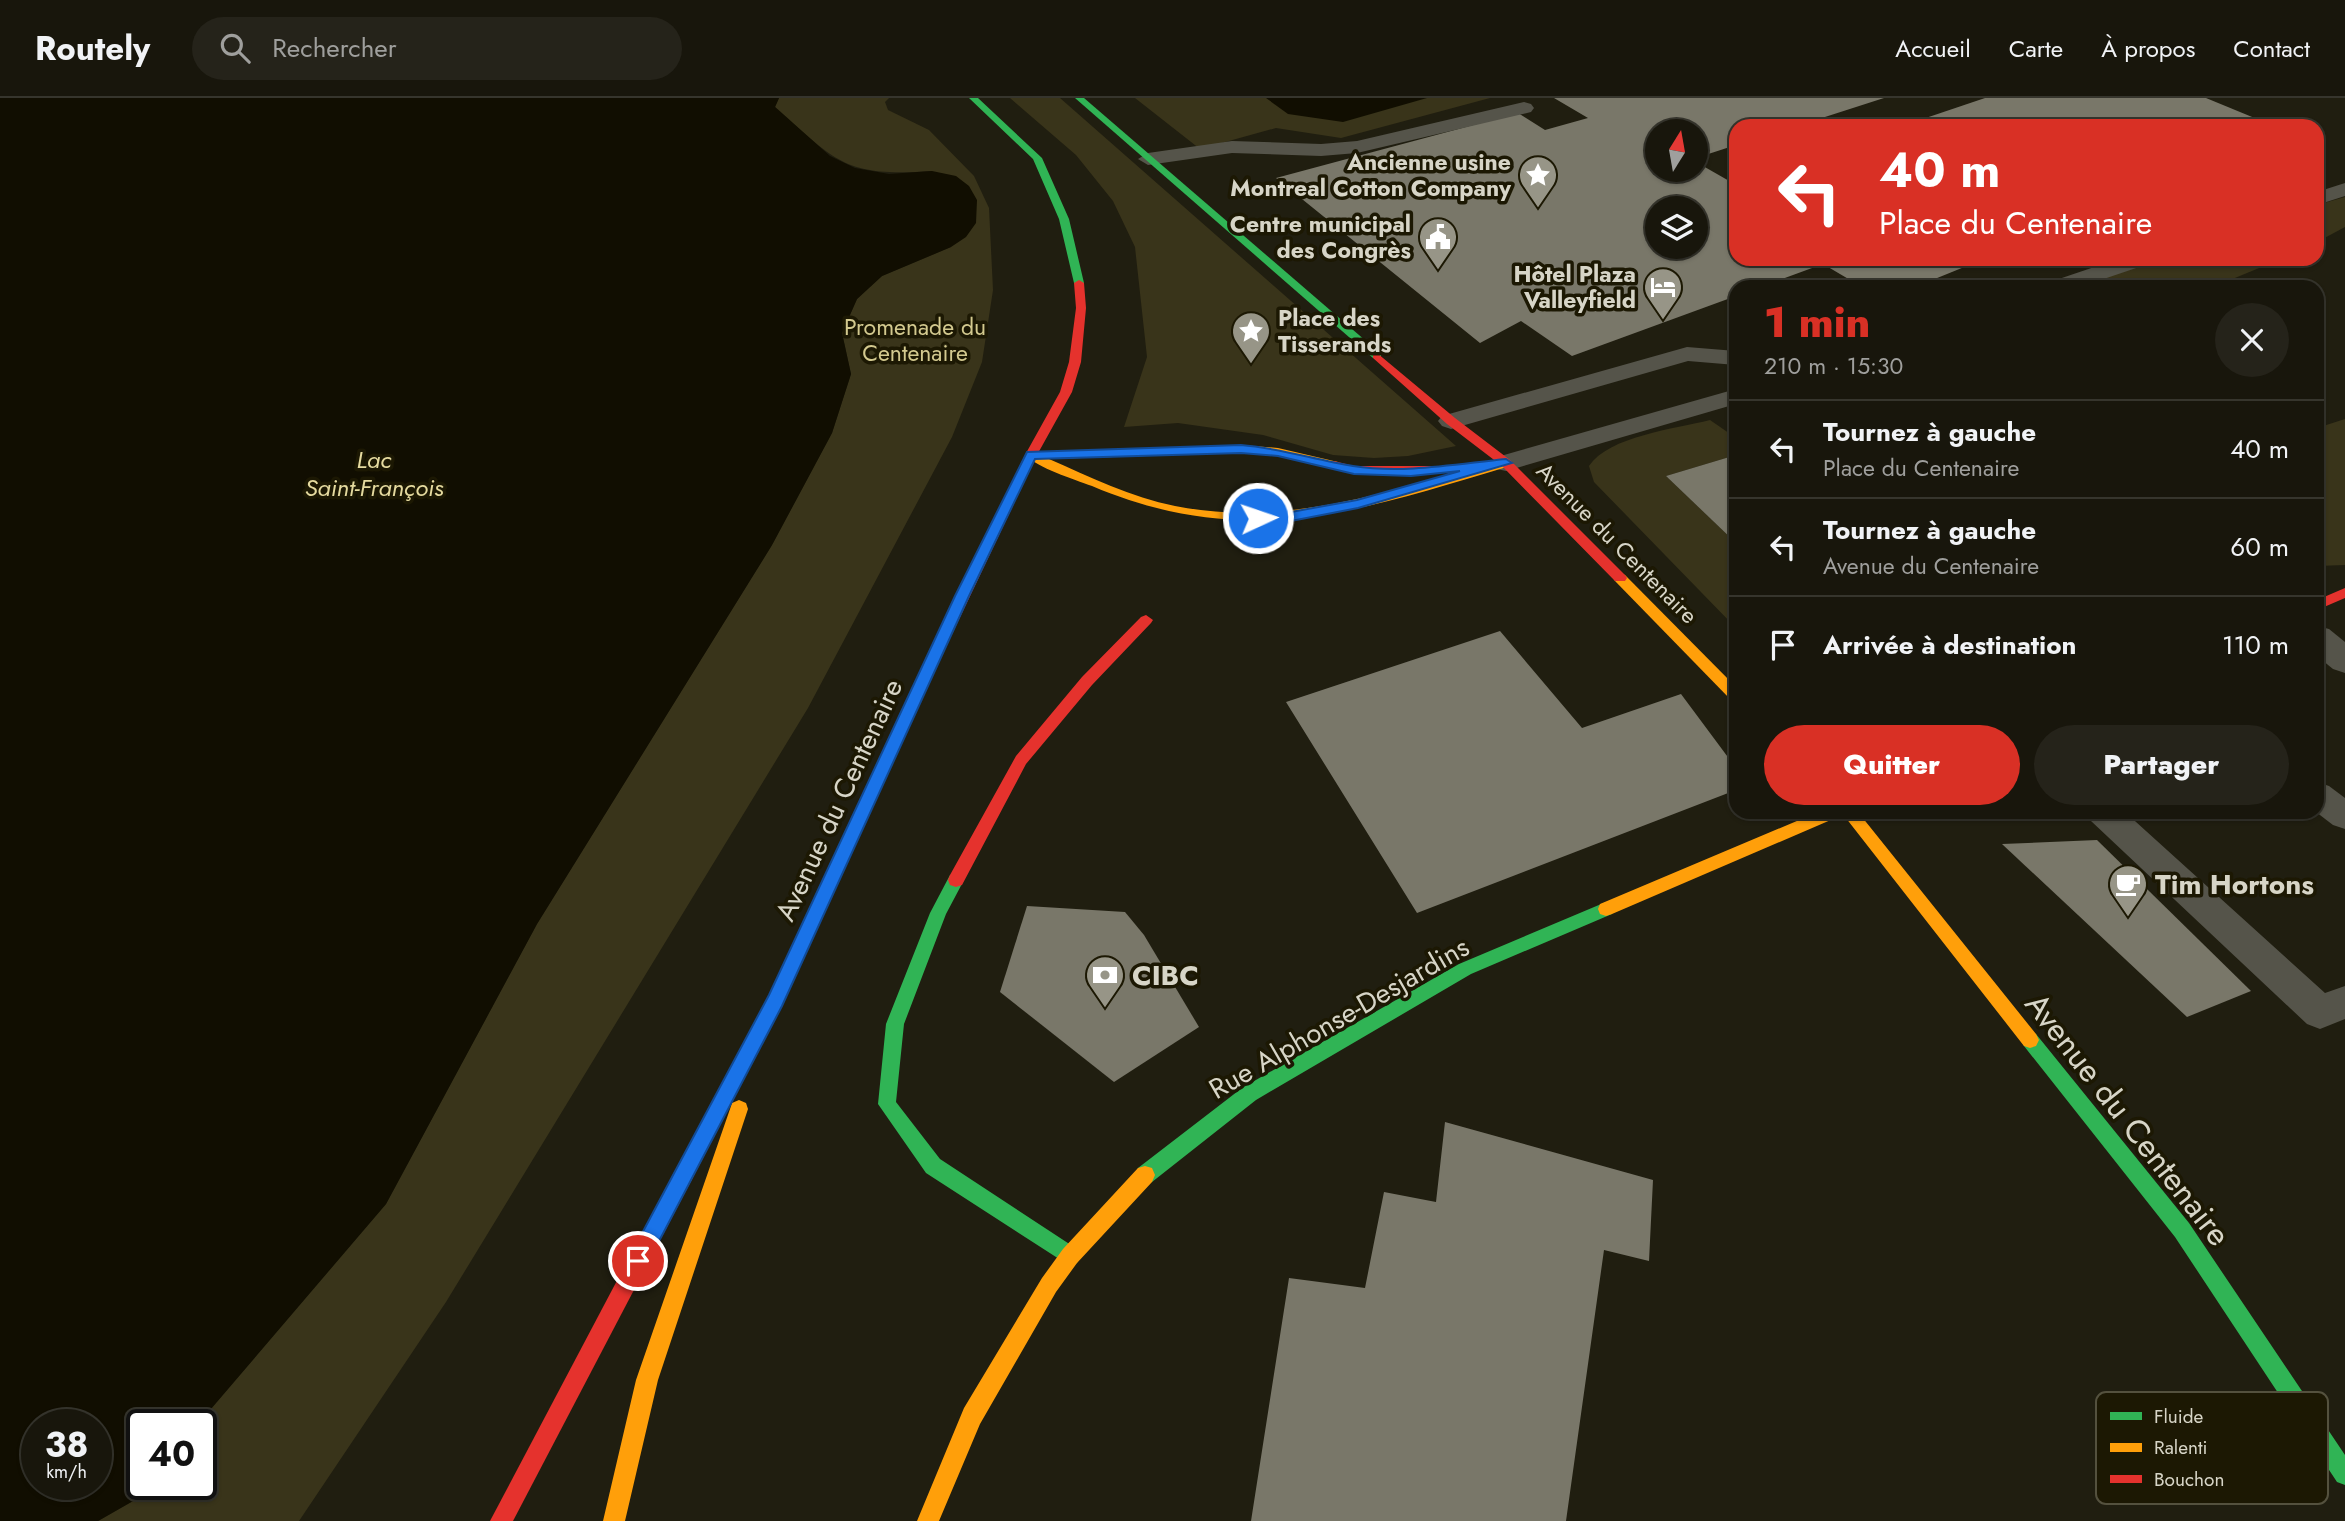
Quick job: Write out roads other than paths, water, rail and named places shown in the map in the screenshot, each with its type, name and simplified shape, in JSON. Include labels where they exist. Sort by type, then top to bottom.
[{"type":"main road","name":"Avenue du Centenaire","points":[[500,1521],[776,1000],[962,596],[1031,455],[1066,392],[1075,362],[1081,308],[1079,275],[1064,219],[1037,158],[973,98]]},
{"type":"main road","name":"Avenue du Centenaire","points":[[1079,98],[1451,421],[1506,463],[1729,689]]},
{"type":"main road","points":[[1031,455],[1241,449],[1278,452],[1354,470],[1411,472],[1506,463]]},
{"type":"main road","points":[[1031,455],[1132,499],[1178,511],[1258,518],[1291,517],[1358,504],[1506,463]]},
{"type":"main road","points":[[2324,602],[2345,593]]},
{"type":"main road","points":[[1070,1255],[933,1166],[887,1104],[894,1024],[939,913],[1021,760],[1087,681],[1146,620]]},
{"type":"main road","name":"Rue Alphonse-Desjardins","points":[[928,1521],[972,1416],[1008,1352],[1070,1255],[1142,1178],[1249,1094],[1465,970],[1818,819]]},
{"type":"main road","name":"Avenue du Centenaire","points":[[1855,819],[2182,1230],[2290,1392]]},
{"type":"main road","points":[[614,1521],[647,1380],[776,1000]]},
{"type":"main road","name":"Avenue du Centenaire","points":[[2328,1449],[2345,1474]]},
{"type":"street","points":[[2324,644],[2345,660]]},
{"type":"lane","points":[[1148,159],[1232,147],[1321,150],[1357,147],[1524,108]]},
{"type":"lane","points":[[2324,196],[2345,189]]},
{"type":"lane","points":[[2078,280],[2119,266]]},
{"type":"lane","points":[[1451,421],[1687,354],[1729,357]]},
{"type":"lane","points":[[1506,463],[1729,398]]},
{"type":"lane","points":[[2324,800],[2345,817]]},
{"type":"lane","points":[[2111,819],[2320,1012],[2345,1002]]},
{"type":"water","name":"Lac Saint-François","points":[[0,98],[779,98],[775,107],[830,156],[855,168],[889,174],[932,171],[956,176],[969,186],[977,200],[976,223],[966,237],[951,247],[882,276],[857,299],[842,333],[851,374],[832,433],[772,545],[537,924],[386,1204],[211,1409],[126,1409],[126,1500],[134,1500],[98,1521],[0,1521]]},
{"type":"water","points":[[1266,98],[1427,98],[1343,122],[1288,114]]},
{"type":"place","name":"Ancienne usine Montreal Cotton Company","points":[[1538,209]]},
{"type":"place","name":"Centre municipal des Congrès","points":[[1438,271]]},
{"type":"place","name":"Hôtel Plaza Valleyfield","points":[[1663,321]]},
{"type":"place","name":"Place des Tisserands","points":[[1251,365]]},
{"type":"place","name":"Tim Hortons","points":[[2128,918]]},
{"type":"place","name":"CIBC","points":[[1105,1009]]},
{"type":"park label","name":"Promenade du Centenaire","points":[[915,340]]}]
